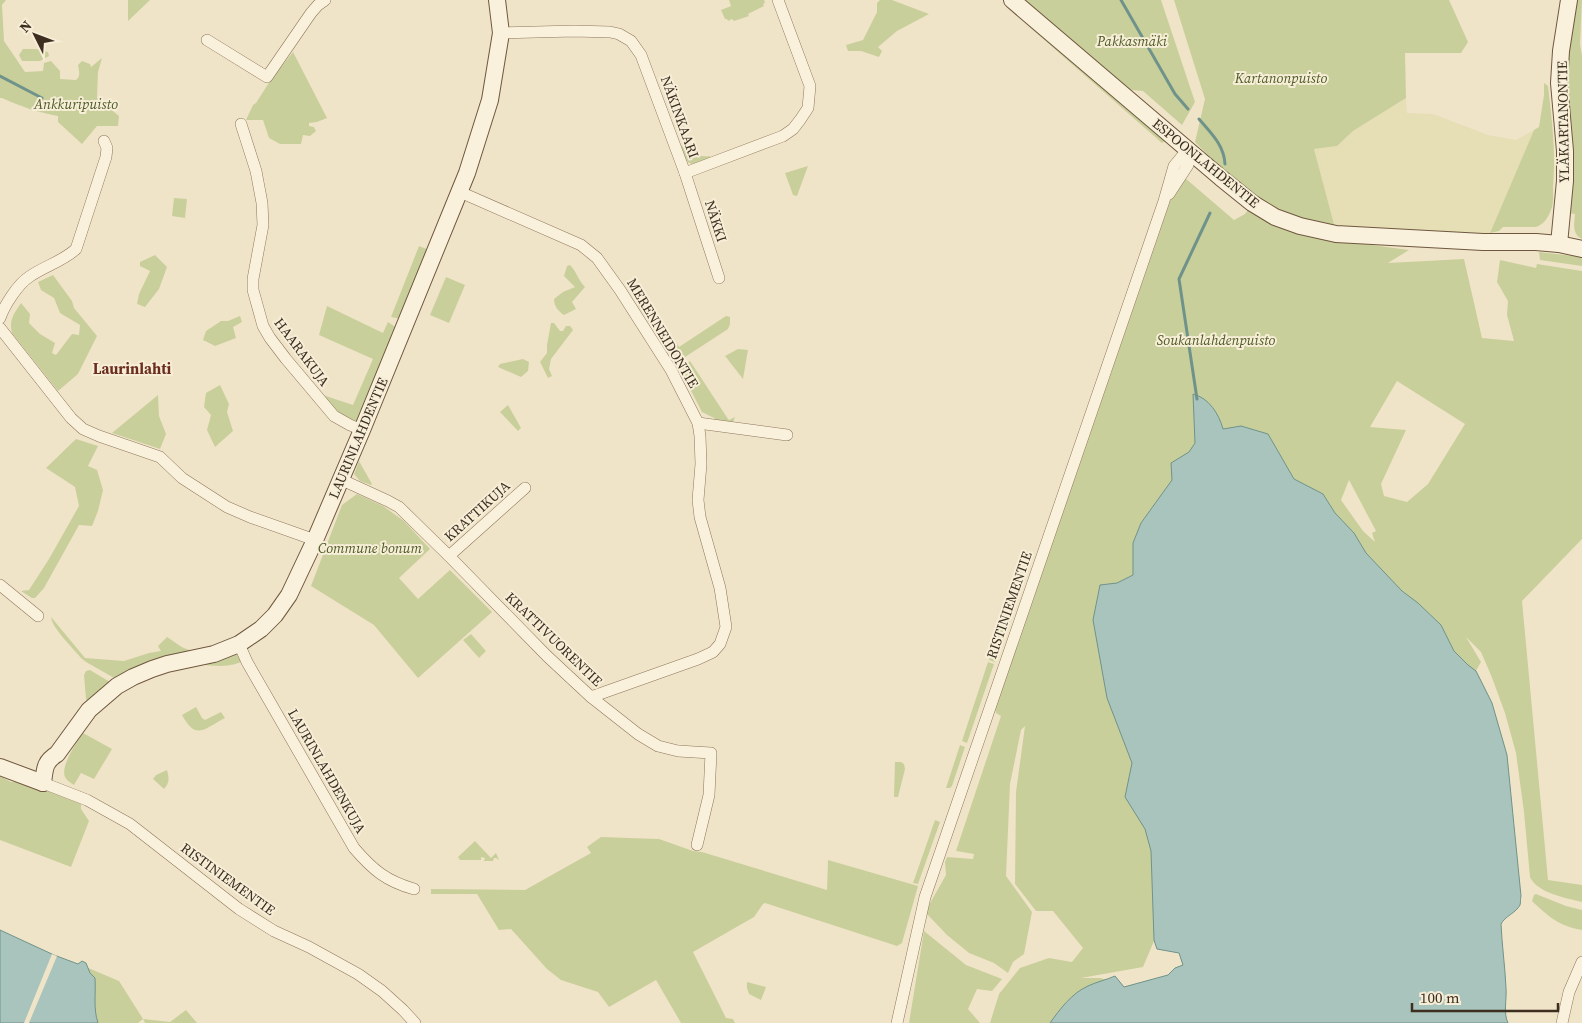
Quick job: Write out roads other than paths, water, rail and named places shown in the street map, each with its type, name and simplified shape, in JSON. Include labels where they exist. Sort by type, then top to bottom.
[{"type":"street","points":[[207,40],[267,77],[311,13],[325,0]]},
{"type":"street","name":"LAURINLAHDENTIE","points":[[43,783],[55,770],[57,754],[89,710],[117,686],[152,669],[214,654],[239,644],[276,615],[296,583],[362,430],[460,192],[490,100],[501,33],[497,0]]},
{"type":"street","name":"NÄKINKAARI","points":[[501,33],[610,32],[619,34],[632,41],[641,55],[685,173],[783,136],[792,129],[808,108],[810,86],[778,0]]},
{"type":"street","name":"ESPOONLAHDENTIE","points":[[1012,0],[1221,178],[1252,203],[1275,217],[1300,226],[1336,234],[1483,242],[1536,242],[1582,249]]},
{"type":"street","name":"YLÄKARTANONTIE","points":[[1559,244],[1565,180],[1565,152],[1559,83],[1561,51],[1569,0]]},
{"type":"street","name":"HAARAKUJA","points":[[241,124],[256,171],[262,203],[263,225],[252,290],[263,326],[281,352],[334,416],[350,426],[362,430]]},
{"type":"street","points":[[0,318],[3,310],[25,280],[69,256],[76,249],[106,157],[107,148],[104,141]]},
{"type":"street","name":"RISTINIEMENTIE","points":[[897,1023],[925,897],[1164,201],[1174,166],[1188,149]]},
{"type":"street","name":"NÄKKI","points":[[685,173],[719,278]]},
{"type":"street","name":"MERENNEIDONTIE","points":[[460,192],[580,245],[596,258],[620,290],[672,370],[698,422],[700,436],[698,500],[700,517],[720,588],[725,616],[726,627],[720,644],[713,652],[698,659],[591,697]]},
{"type":"street","points":[[0,328],[70,418],[83,429],[160,457],[182,478],[227,507],[315,540]]},
{"type":"street","points":[[698,422],[787,435]]},
{"type":"street","name":"KRATTIVUORENTIE","points":[[340,479],[399,507],[546,656],[591,697],[638,734],[658,746],[678,751],[711,753],[709,794],[697,846]]},
{"type":"street","name":"KRATTIKUJA","points":[[449,556],[525,488]]},
{"type":"street","points":[[0,585],[38,616]]},
{"type":"street","name":"LAURINLAHDENKUJA","points":[[239,644],[247,662],[354,848],[381,875],[392,882],[414,889]]},
{"type":"street","points":[[0,767],[43,783]]},
{"type":"street","name":"RISTINIEMENTIE","points":[[43,783],[87,800],[130,824],[239,909],[274,931],[309,947],[358,974],[382,991],[415,1023]]},
{"type":"street","points":[[1562,1023],[1569,992],[1582,962]]},
{"type":"water","points":[[1193,394],[1204,399],[1212,407],[1223,429],[1241,426],[1268,434],[1294,479],[1323,494],[1335,513],[1354,533],[1366,553],[1402,591],[1441,625],[1454,651],[1476,671],[1492,703],[1507,755],[1521,896],[1518,908],[1501,924],[1508,1023],[1050,1023],[1072,997],[1091,985],[1115,976],[1124,987],[1168,975],[1175,968],[1183,965],[1179,953],[1157,949],[1154,940],[1151,851],[1145,829],[1125,797],[1132,763],[1107,698],[1093,620],[1100,585],[1117,583],[1133,575],[1133,543],[1141,523],[1172,480],[1171,463],[1189,452],[1195,443]]},
{"type":"water","points":[[0,930],[54,955],[78,964],[82,961],[86,963],[90,973],[95,978],[95,1006],[98,1023],[0,1023]]},
{"type":"waterway","points":[[1121,0],[1175,94],[1188,109]]},
{"type":"waterway","points":[[0,76],[42,98]]},
{"type":"waterway","points":[[1199,119],[1219,145],[1225,164]]},
{"type":"waterway","points":[[1197,399],[1179,279],[1210,213]]},
{"type":"district","name":"Laurinlahti","points":[[132,368]]},
{"type":"park label","name":"Pakkasmäki","points":[[1132,41]]},
{"type":"park label","name":"Kartanonpuisto","points":[[1281,78]]},
{"type":"park label","name":"Ankkuripuisto","points":[[76,104]]},
{"type":"park label","name":"Soukanlahdenpuisto","points":[[1216,340]]},
{"type":"park label","name":"Commune bonum","points":[[370,548]]}]
